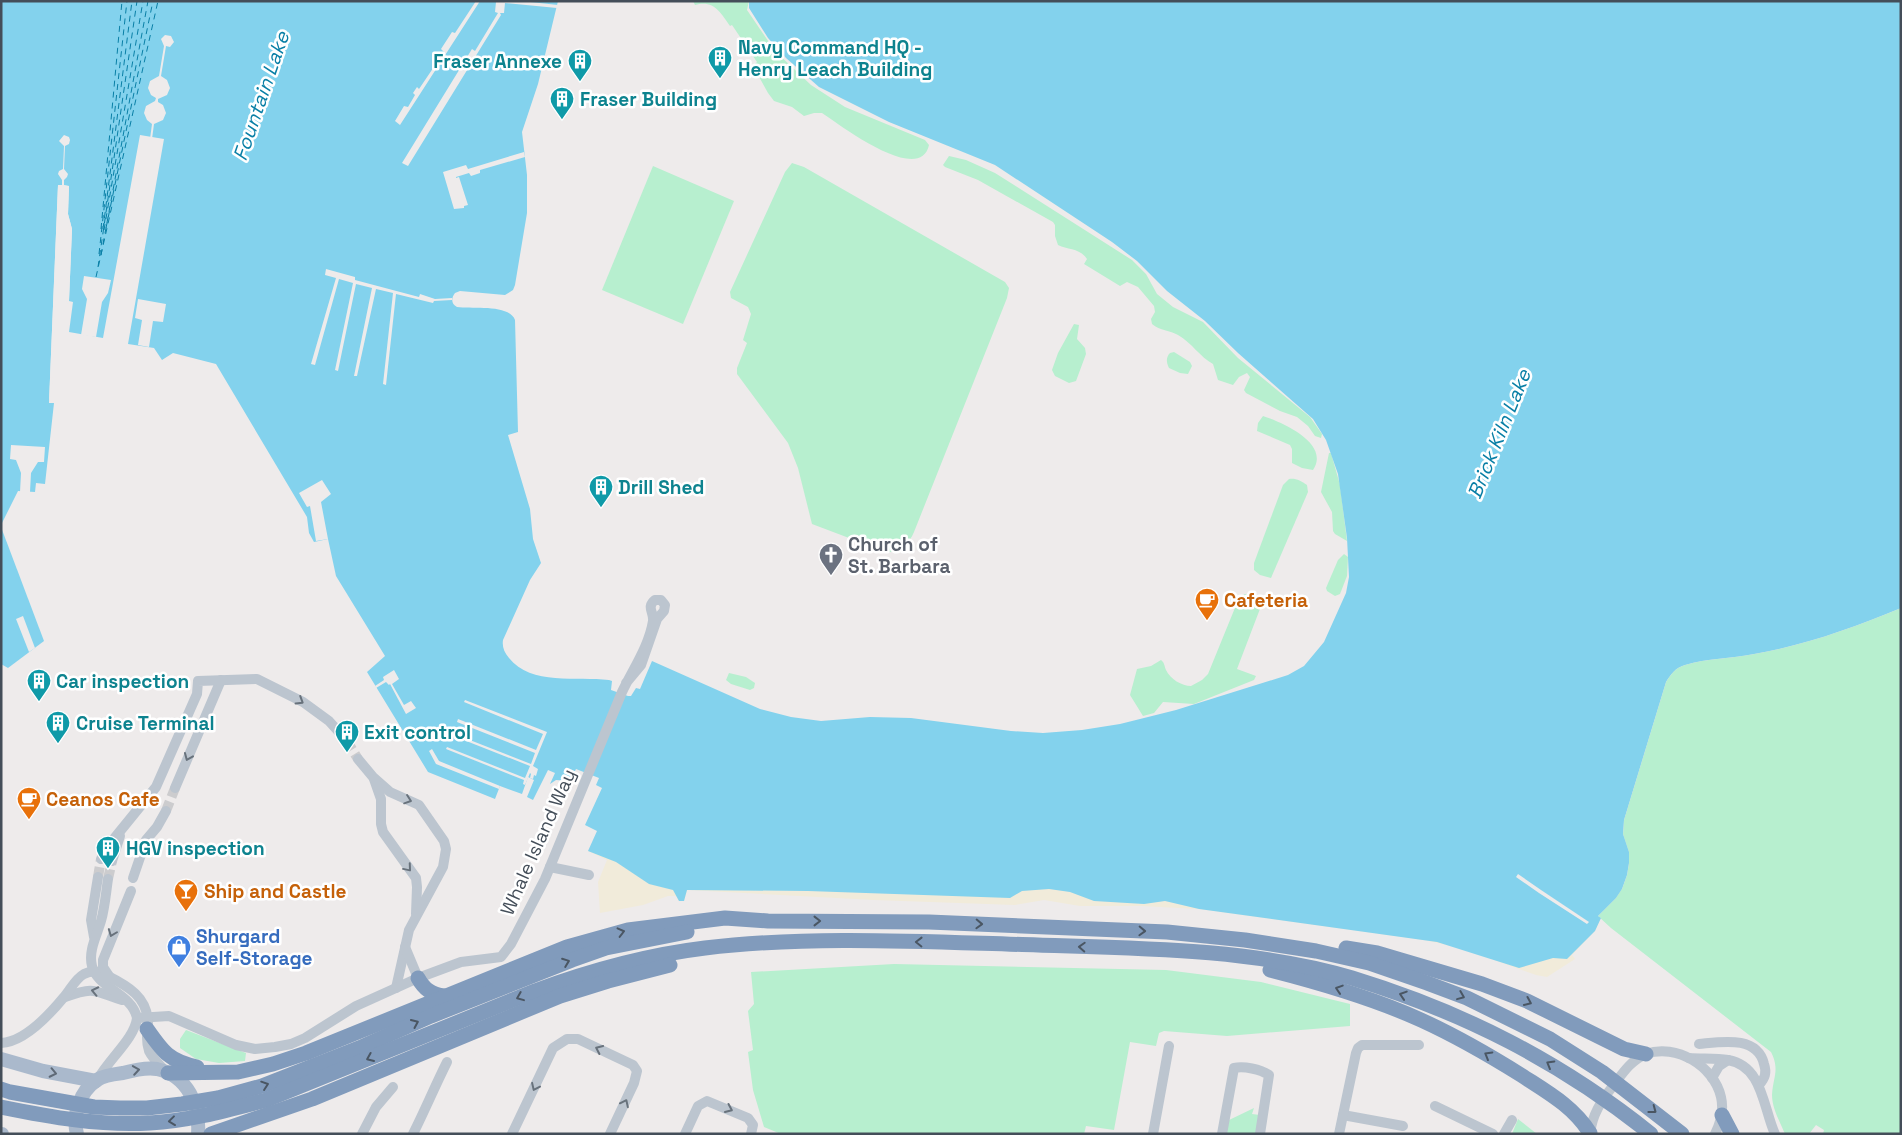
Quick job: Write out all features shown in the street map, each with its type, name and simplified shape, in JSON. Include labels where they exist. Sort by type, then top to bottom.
[{"type":"highway","points":[[167,1073],[228,1074],[306,1053],[567,947],[628,930],[725,918],[929,922],[1167,932],[1245,940],[1316,951],[1369,963],[1427,982],[1467,998],[1550,1039],[1602,1072],[1682,1134]]},
{"type":"highway","points":[[1,1107],[91,1122],[149,1123],[179,1120],[359,1048],[522,978],[606,948],[676,934],[768,920]]},
{"type":"highway","points":[[1245,940],[1289,941],[1330,945],[1377,953],[1430,968],[1482,984],[1527,1001],[1620,1047],[1646,1054]]},
{"type":"highway","points":[[1,1089],[94,1107],[138,1108],[182,1104],[219,1105],[266,1100],[571,978],[607,968],[702,949],[772,943],[808,941],[924,942],[1069,946],[1200,953],[1300,966],[1349,978],[1424,1002],[1497,1034],[1569,1075],[1651,1134]]},
{"type":"highway","points":[[211,1134],[312,1099],[560,996],[659,967],[772,943]]},
{"type":"highway","points":[[1200,953],[1324,984],[1378,1002],[1420,1020],[1491,1057],[1566,1104],[1580,1118],[1590,1133]]},
{"type":"highway","points":[[418,978],[431,993],[444,996]]},
{"type":"highway","points":[[148,1023],[166,1054],[178,1062],[208,1068],[254,1068]]},
{"type":"highway","points":[[1722,1115],[1732,1134]]},
{"type":"main road","points":[[1,1059],[43,1071],[97,1080],[144,1069],[157,1069],[187,1086],[191,1092],[196,1111],[198,1134]]},
{"type":"main road","points":[[77,1134],[75,1124],[78,1104],[97,1080]]},
{"type":"street","points":[[656,613],[657,618],[654,629],[641,665],[626,683],[639,660],[656,613]]},
{"type":"street","points":[[107,860],[125,824],[158,783],[197,694],[198,681],[257,678],[303,702],[329,721],[347,742]]},
{"type":"street","points":[[175,788],[221,680]]},
{"type":"street","name":"Whale Island Way","points":[[137,1018],[148,1023],[169,1016],[236,1045],[255,1049],[275,1047],[291,1044],[304,1038],[356,1006],[418,978],[462,962],[501,957],[511,944],[550,866],[626,683]]},
{"type":"street","points":[[358,759],[373,777],[395,795],[419,805],[445,845],[446,854],[443,868],[409,930],[396,988]]},
{"type":"street","points":[[373,777],[382,800],[381,824],[383,832],[416,878],[418,887],[415,917]]},
{"type":"street","points":[[133,878],[146,840],[158,827],[166,811]]},
{"type":"street","points":[[550,866],[589,875]]},
{"type":"street","points":[[97,1080],[105,1066],[130,1036],[137,1018],[134,1008],[113,988],[100,979],[94,971],[92,961],[94,941],[91,920],[103,878]]},
{"type":"street","points":[[109,976],[103,967],[103,960],[131,891]]},
{"type":"street","points":[[404,946],[418,978]]},
{"type":"street","points":[[1,1043],[22,1037],[65,997],[80,977],[94,971],[109,976],[139,997],[145,1006],[148,1023],[147,1040],[150,1051],[167,1073]]},
{"type":"street","points":[[65,997],[90,990],[126,1001]]},
{"type":"street","points":[[512,1134],[553,1048],[563,1041],[578,1039],[633,1065],[638,1072],[610,1134]]},
{"type":"street","points":[[1699,1044],[1730,1042],[1742,1043],[1752,1048],[1759,1053],[1764,1062],[1766,1072],[1764,1079],[1759,1085]]},
{"type":"street","points":[[1339,1134],[1357,1043],[1362,1045],[1419,1045]]},
{"type":"street","points":[[1153,1134],[1169,1046]]},
{"type":"street","points":[[1590,1133],[1592,1120],[1608,1093],[1630,1064],[1646,1054],[1662,1051],[1674,1052],[1690,1058],[1728,1060],[1746,1068],[1759,1085],[1775,1134]]},
{"type":"street","points":[[1690,1058],[1712,1078],[1721,1096],[1722,1115],[1715,1134]]},
{"type":"street","points":[[1712,1078],[1719,1066],[1728,1060]]},
{"type":"street","points":[[413,1134],[429,1104],[433,1089],[447,1062]]},
{"type":"street","points":[[1222,1134],[1234,1068],[1240,1067],[1264,1072],[1269,1075],[1270,1080],[1260,1134]]},
{"type":"street","points":[[362,1134],[376,1108],[393,1087]]},
{"type":"street","points":[[685,1134],[698,1106],[707,1101],[744,1116],[752,1123],[751,1134]]},
{"type":"street","points":[[1441,1111],[1494,1134]]},
{"type":"street","points":[[1343,1115],[1397,1128]]},
{"type":"street","points":[[1504,1134],[1512,1120]]},
{"type":"green space","points":[[693,1],[749,1],[747,10],[775,51],[811,85],[845,107],[925,140],[929,145],[923,156],[911,159],[896,156],[861,139],[822,113],[804,116],[792,107],[774,101],[753,66],[757,62],[732,25],[730,26],[716,8],[707,4],[695,5]]},
{"type":"green space","points":[[949,156],[966,160],[995,173],[1132,260],[1146,274],[1157,294],[1173,307],[1203,322],[1238,358],[1310,417],[1322,434],[1321,438],[1315,436],[1308,426],[1297,417],[1280,411],[1246,393],[1244,390],[1250,377],[1247,373],[1239,377],[1233,385],[1218,380],[1213,364],[1188,342],[1175,333],[1158,328],[1152,324],[1151,319],[1155,312],[1154,306],[1138,287],[1127,282],[1120,286],[1084,264],[1087,259],[1084,255],[1058,245],[1053,222],[978,180],[945,167],[943,165]]},
{"type":"green space","points":[[792,163],[804,167],[1005,282],[1009,288],[1007,298],[914,532],[906,544],[895,551],[886,552],[812,524],[798,468],[788,443],[737,374],[737,368],[747,343],[743,340],[751,314],[748,307],[731,298],[730,292],[785,172]]},
{"type":"green space","points":[[653,166],[734,201],[683,324],[602,290]]},
{"type":"green space","points":[[1074,324],[1079,325],[1077,339],[1085,348],[1086,354],[1076,381],[1069,383],[1055,376],[1052,370],[1058,353]]},
{"type":"green space","points":[[1174,352],[1190,362],[1192,366],[1188,374],[1169,368],[1167,358],[1170,353]]},
{"type":"green space","points":[[1263,416],[1281,423],[1310,443],[1315,451],[1317,460],[1313,470],[1302,468],[1292,463],[1292,449],[1290,445],[1257,431],[1258,423]]},
{"type":"green space","points":[[1329,453],[1331,453],[1340,485],[1347,541],[1333,531],[1332,512],[1321,492]]},
{"type":"green space","points":[[1289,479],[1298,480],[1307,485],[1308,492],[1271,578],[1260,575],[1254,570],[1254,563],[1283,485]]},
{"type":"green space","points":[[1344,554],[1348,557],[1347,576],[1340,594],[1335,596],[1327,591],[1326,588],[1338,560]]},
{"type":"green space","points":[[1245,594],[1263,601],[1237,669],[1256,676],[1254,680],[1194,704],[1163,702],[1154,713],[1143,716],[1130,695],[1137,669],[1151,666],[1161,660],[1170,676],[1180,683],[1191,686],[1202,680],[1208,674],[1239,598]]},
{"type":"green space","points":[[1901,608],[1901,1134],[1823,1134],[1824,1130],[1816,1125],[1809,1134],[1785,1134],[1772,1100],[1776,1069],[1771,1052],[1598,916],[1622,889],[1627,875],[1629,863],[1623,834],[1624,820],[1666,682],[1674,672],[1682,666],[1693,663],[1754,654],[1810,641]]},
{"type":"green space","points":[[729,673],[746,677],[755,683],[754,688],[750,690],[731,684],[726,680]]},
{"type":"green space","points":[[894,964],[1166,970],[1261,982],[1350,1004],[1350,1026],[1227,1036],[1164,1031],[1159,1033],[1156,1046],[1130,1042],[1114,1130],[1086,1126],[1084,1134],[781,1134],[764,1127],[753,1090],[748,1052],[753,1050],[748,1011],[754,1004],[751,972]]},
{"type":"green space","points":[[186,1030],[246,1053],[245,1061],[219,1063],[196,1059],[180,1048],[180,1039]]},
{"type":"green space","points":[[1254,1108],[1252,1114],[1260,1115],[1256,1134],[1225,1134],[1227,1121]]},
{"type":"green space","points":[[1518,1119],[1537,1134],[1512,1134]]},
{"type":"sand","points":[[1901,608],[1810,641],[1754,654],[1693,663],[1682,666],[1674,672],[1666,682],[1624,820],[1623,834],[1629,852],[1629,863],[1622,889],[1598,916],[1601,918],[1595,931],[1572,955],[1575,959],[1547,977],[1536,975],[1461,948],[1424,940],[1199,909],[1141,906],[1080,906],[1044,900],[1015,905],[687,890],[684,901],[679,901],[676,896],[668,896],[643,905],[600,913],[598,882],[607,860],[588,851],[1647,664]]},
{"type":"water","points":[[1,1],[558,1],[538,84],[522,132],[527,175],[527,213],[515,285],[513,290],[505,295],[460,291],[455,293],[452,299],[457,307],[498,309],[511,315],[515,320],[518,432],[508,435],[530,509],[533,539],[541,563],[530,580],[503,640],[506,654],[518,667],[529,673],[555,678],[609,680],[612,681],[611,690],[628,696],[631,696],[636,688],[640,689],[652,661],[760,709],[791,717],[821,721],[870,717],[911,718],[1011,731],[1043,733],[1082,730],[1120,724],[1176,710],[1288,675],[1304,666],[1324,642],[1346,593],[1349,577],[1347,538],[1338,474],[1326,440],[1313,419],[1238,353],[1205,321],[1167,291],[1137,261],[1112,242],[995,165],[889,122],[819,87],[786,58],[768,38],[749,8],[749,1],[1901,1],[1901,608],[1810,641],[1754,654],[1693,663],[1682,666],[1674,672],[1666,682],[1624,820],[1623,834],[1629,852],[1629,863],[1622,889],[1598,916],[1601,918],[1595,931],[1567,959],[1553,958],[1519,968],[1437,942],[1199,909],[1165,901],[1144,904],[1094,901],[1070,892],[1049,889],[1022,891],[1010,898],[808,891],[687,890],[684,901],[679,901],[673,890],[649,884],[616,862],[588,851],[597,831],[585,825],[602,788],[596,785],[599,778],[576,769],[570,781],[556,780],[550,784],[555,773],[548,770],[533,800],[527,797],[534,780],[528,777],[522,794],[500,786],[495,799],[428,772],[367,672],[385,656],[336,576],[328,539],[314,542],[309,533],[307,517],[216,364],[173,353],[162,360],[154,348],[128,344],[164,139],[140,135],[103,338],[69,332],[73,302],[69,301],[72,229],[68,214],[69,186],[58,185],[49,403],[54,403],[45,484],[36,483],[35,492],[18,491],[1,525]]},
{"type":"water","points":[[1,527],[44,641],[8,668],[1,664]]},
{"type":"pier","points":[[476,1],[480,1],[400,125],[395,121],[404,106],[408,107],[415,95],[413,93],[417,87],[419,89],[444,52],[441,49],[452,32],[455,33]]},
{"type":"pier","points":[[485,1],[521,1],[558,5],[557,8],[505,3],[504,13],[500,13],[501,15],[408,166],[402,163],[472,49],[475,51],[498,13],[495,12],[496,2]]},
{"type":"pier","points":[[165,35],[171,36],[174,42],[170,47],[166,46],[161,76],[167,80],[170,88],[167,95],[158,99],[166,113],[163,120],[154,124],[152,139],[150,139],[152,124],[147,120],[144,113],[146,106],[155,101],[156,98],[151,95],[148,88],[150,81],[159,76],[164,46],[161,39]]},
{"type":"pier","points":[[64,135],[69,137],[70,140],[69,144],[65,146],[64,169],[68,174],[64,180],[64,185],[69,186],[68,214],[72,229],[69,301],[68,304],[66,301],[70,229],[65,214],[66,188],[60,188],[52,387],[49,403],[58,185],[62,185],[62,180],[58,174],[63,169],[64,146],[59,141]]},
{"type":"pier","points":[[524,152],[525,157],[480,170],[480,173],[471,176],[469,173],[456,177],[459,177],[468,205],[464,206],[464,208],[454,209],[443,172],[466,165],[468,169]]},
{"type":"pier","points":[[326,269],[355,277],[355,280],[419,297],[420,294],[435,299],[452,298],[452,300],[434,301],[433,303],[396,294],[386,385],[383,384],[393,293],[376,289],[357,376],[354,376],[372,288],[356,284],[338,371],[335,370],[353,283],[339,279],[315,365],[311,364],[336,278],[325,275]]},
{"type":"pier","points":[[84,276],[111,280],[108,293],[102,302],[96,337],[81,335],[87,299],[82,289]]},
{"type":"pier","points":[[138,299],[166,304],[163,322],[153,321],[149,347],[138,345],[142,320],[135,318]]},
{"type":"pier","points":[[11,445],[45,447],[44,462],[38,462],[31,473],[30,492],[20,492],[21,473],[16,460],[10,459]]},
{"type":"pier","points":[[322,480],[331,494],[321,502],[328,539],[316,541],[310,506],[307,507],[299,493]]},
{"type":"pier","points":[[23,616],[35,648],[29,652],[16,619]]},
{"type":"pier","points":[[394,670],[399,679],[392,684],[404,705],[411,701],[416,708],[406,714],[390,684],[386,682],[376,688],[375,686],[384,680],[383,677]]},
{"type":"pier","points":[[465,700],[547,732],[533,766],[538,769],[533,779],[530,778],[530,773],[525,785],[523,784],[524,780],[446,749],[447,747],[525,778],[530,766],[451,735],[452,733],[531,764],[535,753],[457,722],[458,719],[536,750],[543,734],[464,702]]},
{"type":"pier","points":[[432,749],[439,761],[500,786],[499,789],[436,764],[429,751]]},
{"type":"pier","points":[[1518,874],[1589,922],[1587,924],[1539,893],[1516,877]]},
{"type":"ferry route","points":[[101,229],[122,1]]},
{"type":"ferry route","points":[[99,254],[127,1]]},
{"type":"ferry route","points":[[103,229],[132,1]]},
{"type":"ferry route","points":[[98,267],[137,1]]},
{"type":"ferry route","points":[[104,230],[143,1]]},
{"type":"ferry route","points":[[101,255],[148,1]]},
{"type":"ferry route","points":[[106,228],[153,1]]},
{"type":"ferry route","points":[[96,277],[158,1]]},
{"type":"tunnel","points":[[347,741],[358,759]]},
{"type":"tunnel","points":[[166,811],[175,788]]},
{"type":"tunnel","points":[[98,877],[101,859]]},
{"type":"tunnel","points":[[108,879],[112,861]]},
{"type":"place","name":"Navy Command HQ - Henry Leach Building","points":[[720,79]]},
{"type":"place","name":"Fraser Annexe","points":[[580,82]]},
{"type":"place","name":"Fraser Building","points":[[562,120]]},
{"type":"place","name":"Drill Shed","points":[[601,508]]},
{"type":"place","name":"Church of St. Barbara","points":[[831,576]]},
{"type":"place","name":"Cafeteria","points":[[1207,621]]},
{"type":"place","name":"Car inspection","points":[[39,702]]},
{"type":"place","name":"Cruise Terminal","points":[[58,744]]},
{"type":"place","name":"Exit control","points":[[347,753]]},
{"type":"place","name":"Ceanos Cafe","points":[[29,820]]},
{"type":"place","name":"HGV inspection","points":[[108,869]]},
{"type":"place","name":"Ship and Castle","points":[[186,912]]},
{"type":"place","name":"Shurgard Self-Storage","points":[[179,968]]},
{"type":"water label","name":"Fountain Lake","points":[[261,96]]},
{"type":"water label","name":"Brick Kiln Lake","points":[[1499,434]]}]
